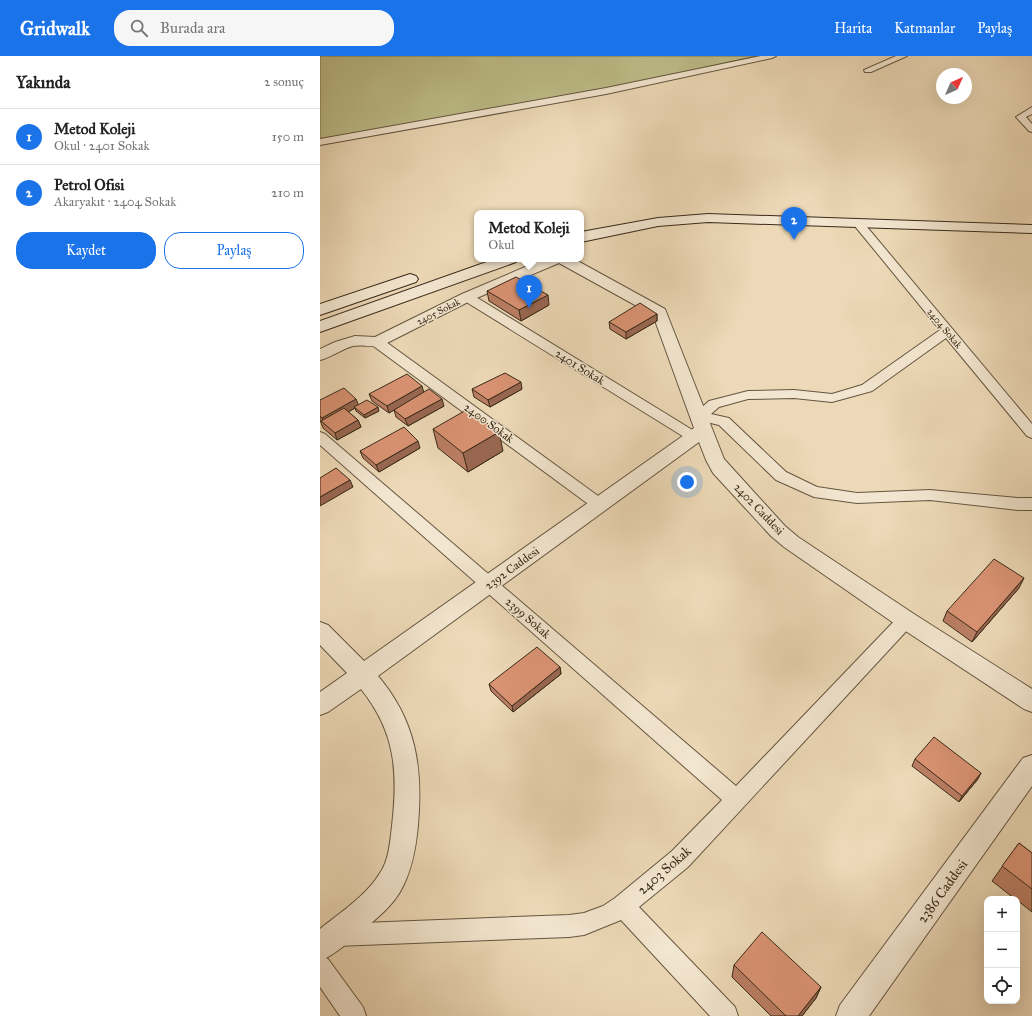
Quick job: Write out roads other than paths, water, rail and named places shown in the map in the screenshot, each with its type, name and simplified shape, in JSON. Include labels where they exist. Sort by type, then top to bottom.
[{"type":"main road","points":[[584,223],[653,210],[697,206],[1032,216]]},
{"type":"main road","points":[[584,236],[636,226],[690,219],[740,219],[1032,229]]},
{"type":"main road","points":[[320,310],[474,256]]},
{"type":"main road","points":[[320,327],[502,262]]},
{"type":"street","points":[[320,142],[606,91],[772,56]]},
{"type":"street","points":[[868,70],[903,56]]},
{"type":"street","points":[[1032,110],[1020,117],[1032,129]]},
{"type":"street","name":"2404 Sokak","points":[[858,223],[1032,433]]},
{"type":"street","name":"2405 Sokak","points":[[377,342],[467,297],[549,262]]},
{"type":"street","name":"2402 Caddesi","points":[[568,262],[660,312],[699,428],[715,460],[720,468],[778,531],[906,620],[1032,702]]},
{"type":"street","name":"2401 Sokak","points":[[467,297],[699,428]]},
{"type":"street","points":[[699,428],[714,404],[748,395],[794,394],[832,398],[867,388],[947,331]]},
{"type":"street","points":[[320,354],[358,340],[377,342]]},
{"type":"street","name":"2400 Sokak","points":[[377,342],[600,505]]},
{"type":"street","points":[[699,428],[724,421],[781,476],[814,492],[857,498],[930,495],[1018,504],[1032,504]]},
{"type":"street","name":"2392 Caddesi","points":[[320,705],[600,505],[699,428]]},
{"type":"street","name":"2399 Sokak","points":[[320,437],[736,799]]},
{"type":"street","name":"2403 Sokak","points":[[327,941],[569,926],[598,920],[622,906],[680,859],[906,620]]},
{"type":"street","points":[[320,631],[362,675],[389,710],[399,733],[406,766],[407,804],[398,864],[389,884],[374,901],[327,941]]},
{"type":"street","name":"2386 Caddesi","points":[[852,1016],[1032,766]]},
{"type":"street","points":[[622,906],[726,1016]]},
{"type":"street","points":[[320,967],[354,1016]]},
{"type":"place","name":"Petrol Ofisi","points":[[794,240]]},
{"type":"place","name":"Metod Koleji","points":[[529,308]]}]
